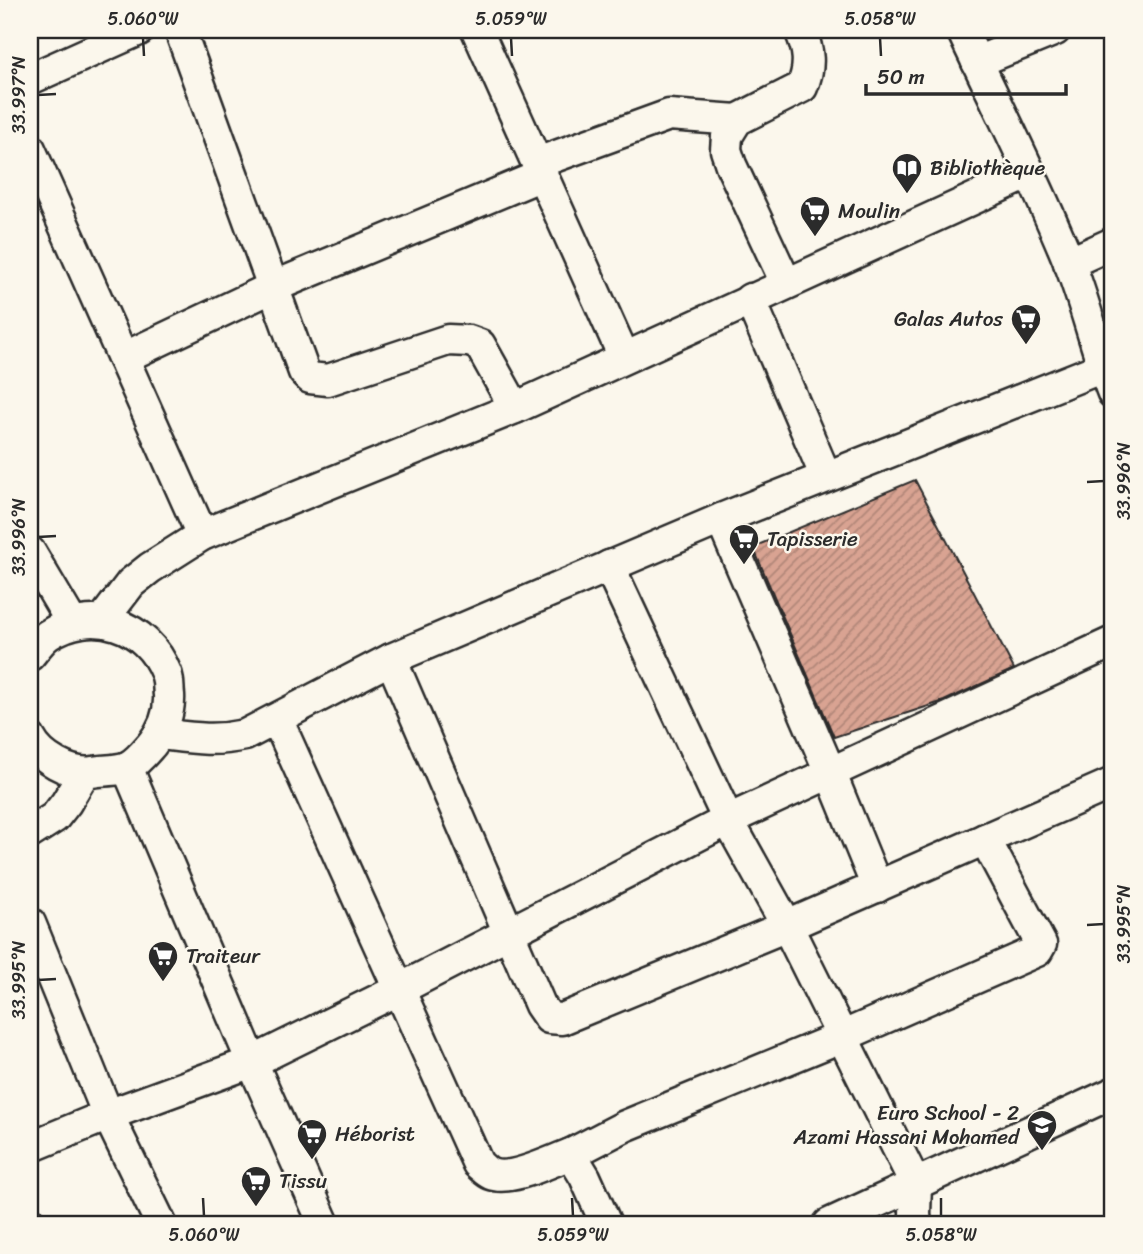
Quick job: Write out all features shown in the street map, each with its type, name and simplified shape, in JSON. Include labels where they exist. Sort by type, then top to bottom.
[{"type":"street","points":[[30,79],[139,30]]},
{"type":"street","points":[[180,30],[304,372],[310,378],[328,380],[448,340],[461,339],[480,345],[515,408]]},
{"type":"street","points":[[477,30],[624,357]]},
{"type":"street","points":[[123,358],[273,287],[668,115],[737,120],[802,87],[809,61],[800,30]]},
{"type":"street","points":[[160,734],[204,740],[245,735],[391,659],[721,519],[826,477],[1108,380],[1069,263],[1030,173],[962,30]]},
{"type":"street","points":[[977,62],[1055,30]]},
{"type":"street","points":[[737,120],[727,136],[726,150],[786,283]]},
{"type":"street","points":[[30,149],[202,535]]},
{"type":"street","points":[[102,621],[131,583],[202,535],[515,408],[1030,173]]},
{"type":"street","points":[[1069,263],[1113,243]]},
{"type":"street","points":[[750,299],[826,477]]},
{"type":"street","points":[[721,519],[877,887]]},
{"type":"street","points":[[30,552],[72,623]]},
{"type":"street","points":[[609,566],[728,820],[787,926],[916,1185],[916,1224]]},
{"type":"street","points":[[30,738],[33,744],[56,764],[84,773],[127,768],[141,757],[160,734],[170,705],[167,676],[153,649],[131,630],[102,621],[72,623],[35,643]]},
{"type":"street","points":[[30,1147],[252,1062],[728,820],[1113,642]]},
{"type":"street","points":[[391,659],[544,1013],[549,1018],[562,1019],[787,926],[1113,783]]},
{"type":"street","points":[[277,719],[478,1164],[489,1174],[500,1176],[512,1176],[571,1154],[625,1126],[841,1037],[1024,957],[1040,947],[1037,936],[985,839]]},
{"type":"street","points":[[127,768],[324,1224]]},
{"type":"street","points":[[30,833],[55,817],[84,773]]},
{"type":"street","points":[[30,923],[108,1115],[161,1224]]},
{"type":"street","points":[[830,1224],[1113,1093]]},
{"type":"street","points":[[571,1154],[585,1177],[606,1224]]},
{"type":"building","points":[[915,480],[1014,669],[944,701],[834,737],[753,547]]},
{"type":"place","name":"Bibliothèque","points":[[907,195]]},
{"type":"place","name":"Moulin","points":[[815,238]]},
{"type":"place","name":"Galas Autos","points":[[1026,346]]},
{"type":"place","name":"Tapisserie","points":[[744,566]]},
{"type":"place","name":"Traiteur","points":[[163,983]]},
{"type":"place","name":"Euro School - 2 Azami Hassani Mohamed","points":[[1042,1152]]},
{"type":"place","name":"Héborist","points":[[312,1161]]},
{"type":"place","name":"Tissu","points":[[256,1208]]}]
